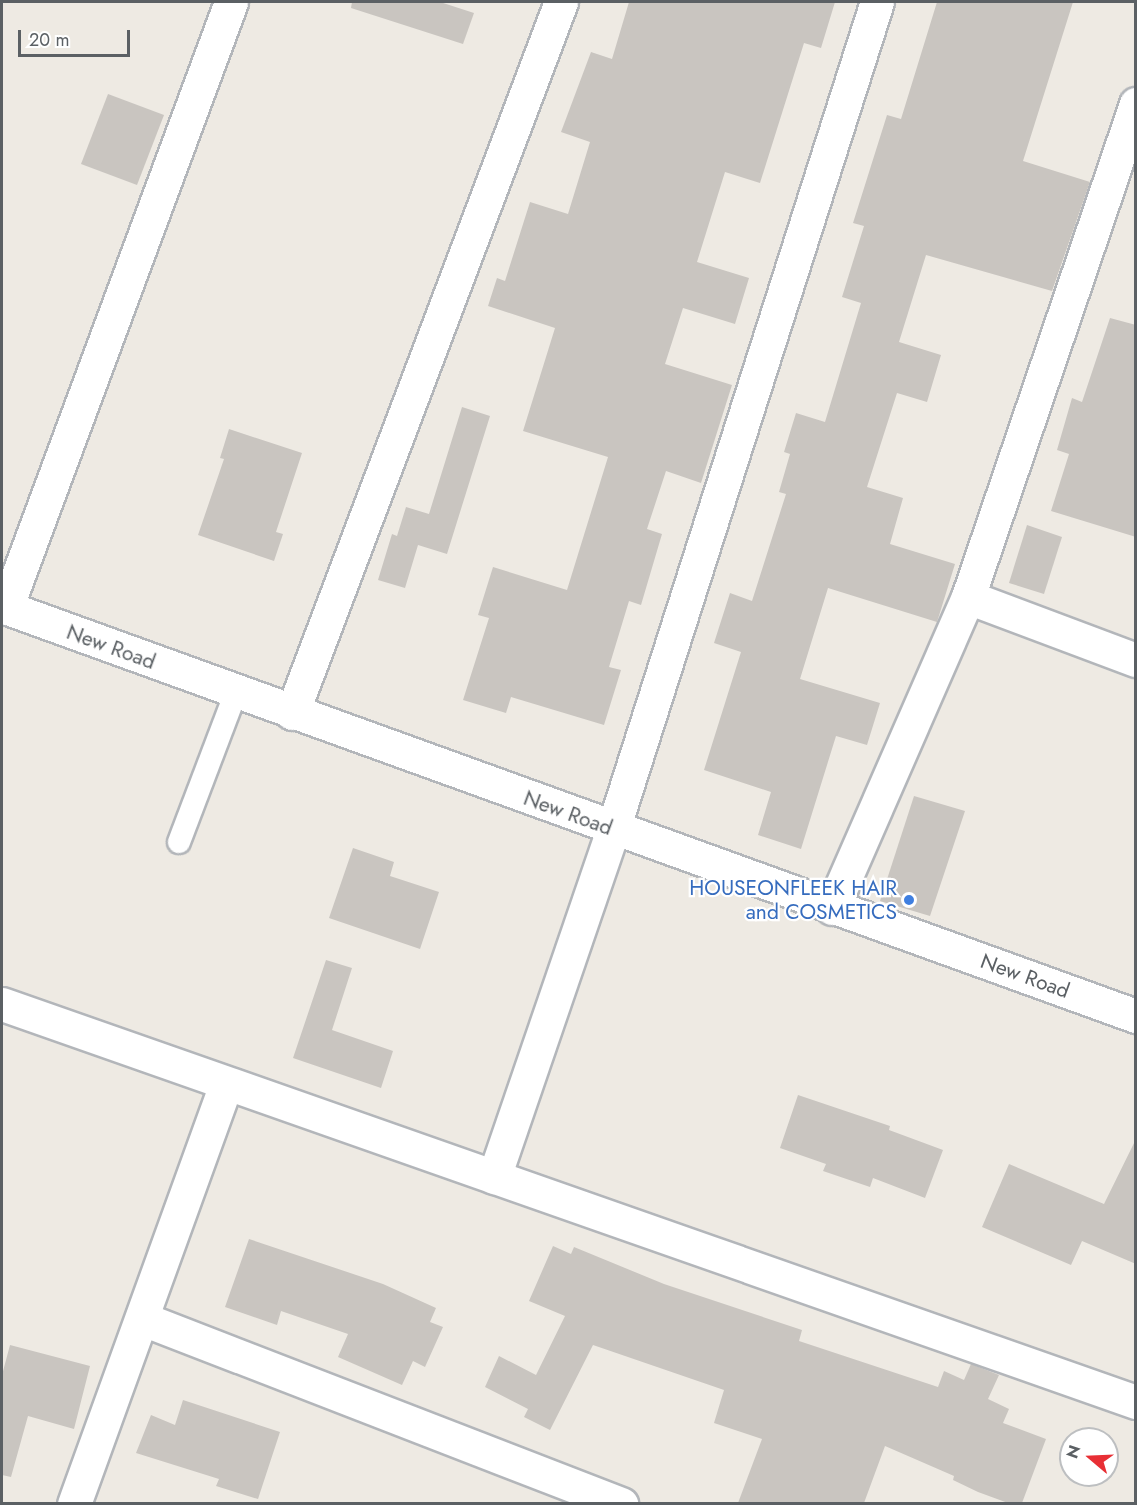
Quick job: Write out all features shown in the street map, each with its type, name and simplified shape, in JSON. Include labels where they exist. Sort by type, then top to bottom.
[{"type":"street","points":[[4,607],[231,2]]},
{"type":"street","points":[[292,713],[561,2]]},
{"type":"street","points":[[494,1177],[613,830],[877,2]]},
{"type":"street","points":[[832,908],[968,597],[1136,104]]},
{"type":"street","points":[[968,597],[1136,660]]},
{"type":"street","name":"New Road","points":[[4,607],[613,830],[1136,1016]]},
{"type":"street","points":[[2,1004],[1136,1402]]},
{"type":"street","points":[[74,1503],[143,1319],[226,1084]]},
{"type":"street","points":[[143,1319],[621,1503]]},
{"type":"lane","points":[[179,842],[236,692]]},
{"type":"building","points":[[352,2],[440,2],[474,13],[463,44],[351,8]]},
{"type":"building","points":[[629,2],[835,2],[821,48],[804,43],[760,183],[725,172],[697,262],[749,278],[735,324],[683,308],[665,364],[732,385],[701,483],[666,471],[647,529],[662,534],[641,605],[629,601],[609,667],[621,670],[604,725],[511,697],[506,713],[463,700],[489,618],[478,615],[493,567],[567,590],[608,457],[523,431],[555,328],[488,306],[497,278],[505,281],[530,202],[568,214],[590,142],[561,132],[591,52],[612,59]]},
{"type":"building","points":[[937,2],[1073,2],[1023,161],[1090,182],[1052,291],[926,255],[899,342],[941,355],[927,402],[897,393],[867,487],[903,498],[890,544],[955,564],[937,622],[828,588],[800,679],[880,703],[867,745],[836,736],[801,849],[758,835],[771,792],[704,770],[741,652],[714,643],[730,593],[752,601],[786,494],[779,492],[790,454],[784,452],[796,413],[825,422],[861,303],[842,297],[864,226],[853,223],[887,115],[901,119]]},
{"type":"building","points":[[108,94],[164,115],[137,185],[81,164]]},
{"type":"building","points":[[1110,318],[1136,325],[1136,537],[1051,511],[1069,454],[1057,450],[1072,398],[1082,402]]},
{"type":"building","points":[[462,407],[490,416],[447,554],[418,545],[405,588],[378,580],[392,534],[397,536],[406,507],[429,514]]},
{"type":"building","points":[[229,429],[302,453],[276,532],[283,534],[274,561],[198,535],[224,459],[220,458]]},
{"type":"building","points":[[1027,525],[1062,537],[1044,594],[1009,583]]},
{"type":"building","points":[[914,796],[965,811],[930,916],[880,901]]},
{"type":"building","points":[[353,848],[394,862],[390,876],[439,892],[420,949],[329,918]]},
{"type":"building","points":[[326,960],[352,968],[332,1030],[393,1051],[381,1088],[293,1058]]},
{"type":"building","points":[[798,1095],[890,1126],[889,1130],[943,1150],[925,1198],[873,1178],[870,1187],[823,1171],[826,1164],[780,1148]]},
{"type":"building","points":[[1136,1139],[1136,1264],[1082,1241],[1071,1265],[982,1227],[1009,1164],[1104,1204]]},
{"type":"building","points":[[249,1239],[383,1284],[436,1308],[430,1322],[443,1327],[425,1367],[413,1361],[402,1385],[338,1357],[348,1334],[281,1311],[277,1325],[225,1307]]},
{"type":"building","points":[[553,1246],[571,1254],[574,1247],[664,1284],[802,1330],[799,1341],[938,1387],[944,1371],[964,1380],[971,1364],[999,1375],[988,1399],[1009,1409],[1003,1423],[1046,1439],[1022,1503],[1008,1503],[978,1492],[953,1480],[954,1476],[885,1446],[864,1503],[738,1503],[762,1439],[714,1423],[724,1390],[593,1345],[550,1430],[524,1417],[528,1409],[485,1387],[499,1356],[536,1375],[565,1316],[529,1301]]},
{"type":"building","points":[[10,1345],[90,1366],[74,1429],[28,1416],[11,1477],[2,1475],[2,1375]]},
{"type":"building","points":[[183,1400],[280,1432],[258,1499],[216,1486],[219,1479],[136,1453],[151,1415],[175,1425]]},
{"type":"place","name":"HOUSEONFLEEK HAIR and COSMETICS","points":[[909,900]]}]
